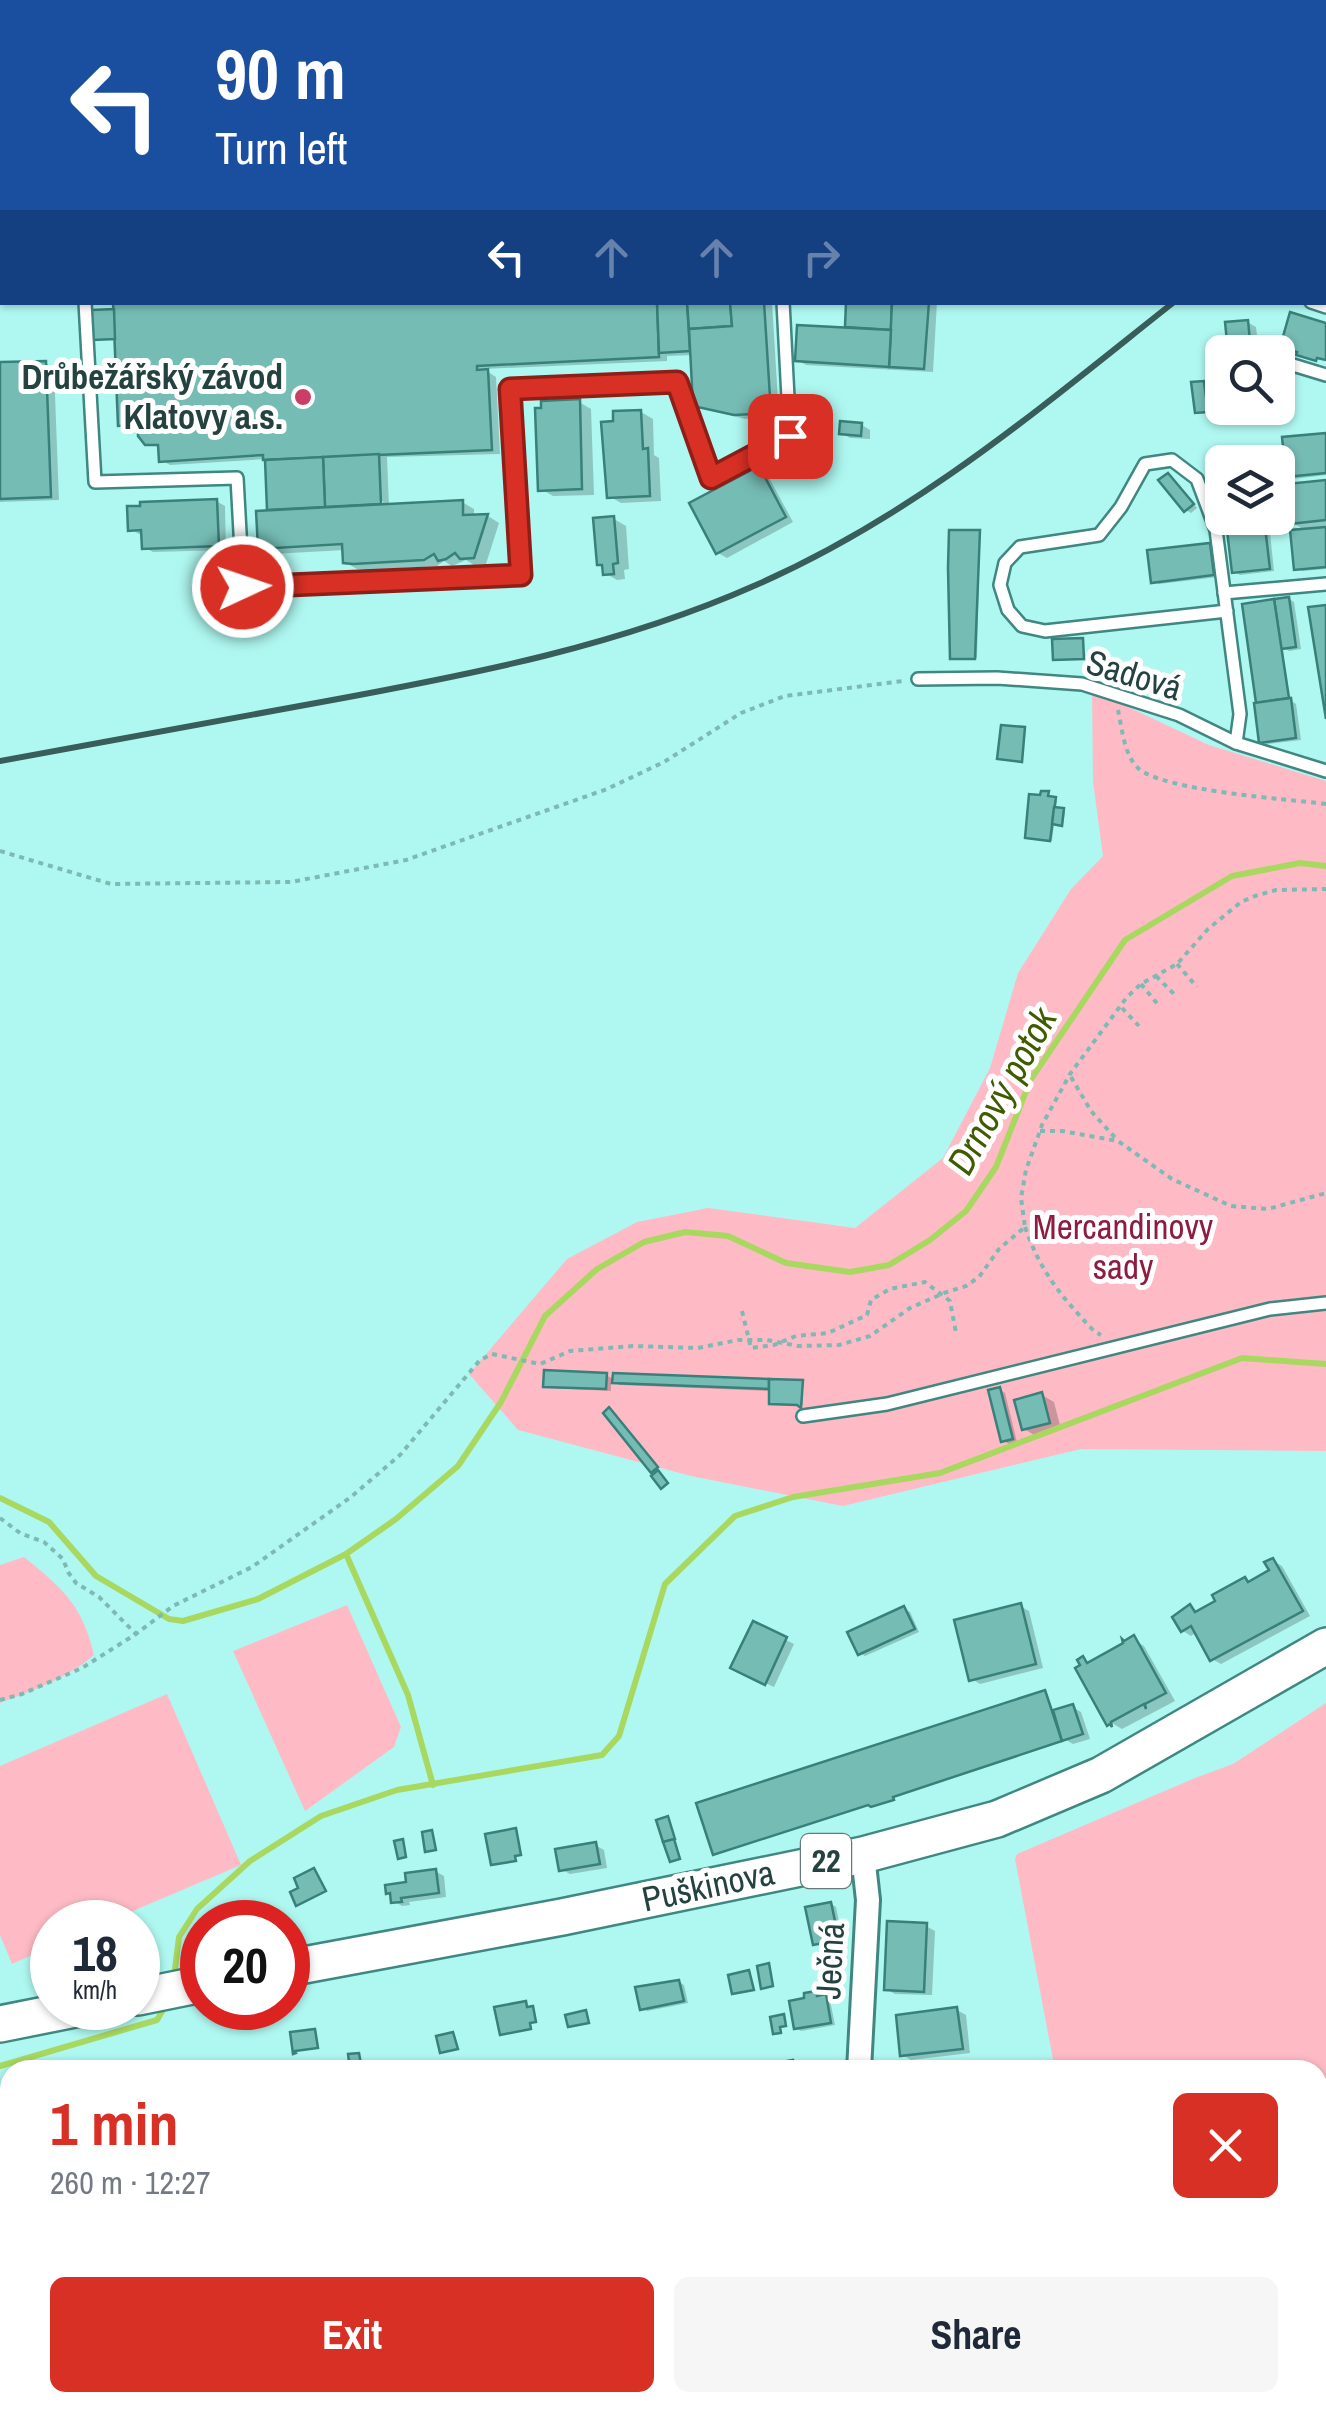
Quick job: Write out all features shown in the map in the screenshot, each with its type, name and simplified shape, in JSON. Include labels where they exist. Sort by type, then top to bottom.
[{"type":"main road","name":"Puškinova","points":[[310,1964],[864,1855],[997,1819],[1101,1775],[1326,1646]]},
{"type":"main road","points":[[0,2024],[30,2018]]},
{"type":"street","name":"Ječná","points":[[860,2060],[868,1900],[864,1855]]},
{"type":"lane","points":[[86,305],[94,482],[237,478],[243,587],[521,575],[510,389],[677,382],[711,478],[790,436],[782,305]]},
{"type":"lane","points":[[1295,366],[1326,375]]},
{"type":"lane","points":[[1227,611],[1045,631],[1022,626],[1008,610],[1000,585],[1005,562],[1020,548],[1099,536],[1146,464],[1172,460],[1197,479],[1216,530],[1227,611],[1240,714],[1236,743]]},
{"type":"lane","points":[[1224,593],[1326,584]]},
{"type":"lane","name":"Sadová","points":[[918,679],[996,678],[1082,684],[1179,715],[1236,743],[1326,771]]},
{"type":"lane","points":[[803,1416],[887,1404],[1270,1309],[1326,1303]]},
{"type":"path","points":[[0,851],[110,884],[291,882],[406,860],[607,789],[664,762],[741,713],[785,696],[918,679]]},
{"type":"path","points":[[1115,695],[1125,744],[1135,766],[1150,776],[1199,788],[1326,804]]},
{"type":"path","points":[[1117,1346],[1094,1331],[1053,1286],[1034,1255],[1025,1227],[1021,1198],[1026,1170],[1049,1108],[1127,997],[1140,984],[1177,964],[1208,929],[1242,902],[1276,890],[1326,889]]},
{"type":"path","points":[[1177,964],[1197,988]]},
{"type":"path","points":[[1156,976],[1176,996]]},
{"type":"path","points":[[1140,984],[1160,1008]]},
{"type":"path","points":[[1120,1006],[1140,1026]]},
{"type":"path","points":[[1070,1074],[1091,1110],[1118,1142],[1172,1179],[1231,1206],[1268,1209],[1326,1193]]},
{"type":"path","points":[[1040,1130],[1118,1142]]},
{"type":"path","points":[[0,1700],[82,1668],[173,1606],[252,1567],[351,1497],[400,1455],[480,1360],[496,1353],[540,1364],[570,1351],[633,1346],[698,1348],[738,1340],[798,1346],[840,1345],[870,1336],[910,1308],[966,1286],[979,1276],[998,1249],[1025,1227]]},
{"type":"path","points":[[742,1312],[750,1348],[796,1336],[828,1333],[867,1314],[871,1300],[890,1289],[925,1282],[950,1300],[956,1333]]},
{"type":"path","points":[[0,1518],[20,1533],[44,1542],[63,1559],[76,1583],[99,1597],[136,1634]]},
{"type":"green space","name":"Mercandinovy sady","points":[[1092,690],[1209,745],[1326,781],[1326,1451],[1081,1449],[843,1506],[691,1476],[518,1430],[469,1374],[567,1259],[637,1222],[708,1208],[855,1228],[943,1158],[990,1068],[1018,973],[1071,889],[1103,856],[1093,782]]},
{"type":"green space","points":[[24,1557],[77,1610],[94,1655],[61,1677],[0,1703],[0,1565]]},
{"type":"green space","points":[[347,1605],[401,1727],[394,1747],[305,1811],[233,1651]]},
{"type":"green space","points":[[167,1694],[241,1865],[159,1900],[30,1900],[30,1956],[12,1964],[0,1935],[0,1766]]},
{"type":"green space","points":[[1326,1703],[1326,2060],[1053,2060],[1017,1854],[1233,1764]]},
{"type":"building","name":"Drůbežářský závod Klatovy a.s.","points":[[113,305],[657,305],[659,357],[477,366],[477,370],[488,369],[492,450],[263,460],[263,455],[159,462],[158,445],[145,445],[138,436],[138,425],[118,426]]},
{"type":"building","points":[[657,305],[687,305],[690,351],[659,353]]},
{"type":"building","points":[[687,305],[730,305],[732,326],[689,329]]},
{"type":"building","points":[[730,305],[764,305],[771,413],[734,415],[693,406],[689,329],[732,326]]},
{"type":"building","points":[[846,305],[892,305],[891,330],[845,327]]},
{"type":"building","points":[[892,305],[929,305],[924,369],[889,367]]},
{"type":"building","points":[[114,309],[115,339],[93,340],[91,310]]},
{"type":"building","points":[[1290,312],[1326,323],[1326,360],[1296,355],[1295,335],[1283,335]]},
{"type":"building","points":[[1248,320],[1249,335],[1226,335],[1225,322]]},
{"type":"building","points":[[797,325],[891,330],[889,367],[795,361]]},
{"type":"building","points":[[46,361],[51,497],[0,499],[0,362]]},
{"type":"building","points":[[1204,381],[1205,412],[1195,413],[1191,382]]},
{"type":"building","points":[[580,399],[582,489],[538,491],[535,408],[541,408],[541,401]]},
{"type":"building","points":[[641,410],[643,449],[648,448],[650,496],[607,498],[601,422],[613,421],[613,411]]},
{"type":"building","points":[[840,421],[862,423],[861,436],[839,434]]},
{"type":"building","points":[[1326,433],[1326,473],[1295,476],[1295,445],[1283,445],[1282,437]]},
{"type":"building","points":[[379,454],[381,504],[325,507],[323,457]]},
{"type":"building","points":[[323,457],[325,507],[267,510],[265,460]]},
{"type":"building","points":[[759,466],[786,517],[716,554],[689,503]]},
{"type":"building","points":[[1168,473],[1194,504],[1184,512],[1158,480]]},
{"type":"building","points":[[1326,480],[1326,520],[1295,523],[1295,483]]},
{"type":"building","points":[[217,499],[219,546],[142,549],[141,530],[128,531],[127,506]]},
{"type":"building","points":[[463,500],[463,515],[488,514],[474,558],[460,559],[455,553],[438,561],[434,554],[424,560],[353,564],[343,563],[342,544],[258,549],[256,511]]},
{"type":"building","points":[[614,516],[618,563],[613,564],[614,574],[603,575],[602,565],[597,565],[593,518]]},
{"type":"building","points":[[1326,527],[1326,567],[1294,570],[1290,535],[1295,535],[1295,530]]},
{"type":"building","points":[[949,530],[980,530],[975,659],[950,659]]},
{"type":"building","points":[[1228,535],[1266,535],[1270,569],[1232,573]]},
{"type":"building","points":[[1210,543],[1214,575],[1151,583],[1147,550]]},
{"type":"building","points":[[1289,597],[1296,647],[1281,649],[1274,599]]},
{"type":"building","points":[[1274,599],[1289,698],[1256,703],[1242,604]]},
{"type":"building","points":[[1326,605],[1326,719],[1308,607]]},
{"type":"building","points":[[1083,638],[1084,659],[1053,660],[1052,639]]},
{"type":"building","points":[[1291,698],[1296,738],[1259,743],[1254,703]]},
{"type":"building","points":[[1001,725],[1025,727],[1022,762],[997,759]]},
{"type":"building","points":[[1041,791],[1056,797],[1050,841],[1025,838],[1029,794],[1040,795]]},
{"type":"building","points":[[1054,807],[1064,808],[1062,826],[1052,824]]},
{"type":"building","points":[[544,1370],[607,1373],[606,1389],[543,1387]]},
{"type":"building","points":[[613,1373],[769,1379],[769,1389],[612,1383]]},
{"type":"building","points":[[769,1379],[803,1380],[801,1408],[769,1404]]},
{"type":"building","points":[[1000,1387],[1013,1439],[1001,1442],[988,1390]]},
{"type":"building","points":[[1042,1392],[1050,1423],[1022,1430],[1014,1400]]},
{"type":"building","points":[[609,1407],[658,1467],[651,1473],[603,1413]]},
{"type":"building","points":[[658,1470],[668,1483],[661,1489],[651,1476]]},
{"type":"building","points":[[1273,1558],[1303,1611],[1210,1661],[1191,1626],[1181,1632],[1172,1617],[1190,1604],[1195,1612],[1215,1601],[1212,1595],[1245,1577],[1248,1582],[1269,1570],[1264,1562]]},
{"type":"building","points":[[1021,1603],[1036,1664],[969,1681],[954,1620]]},
{"type":"building","points":[[904,1606],[915,1629],[858,1655],[847,1632]]},
{"type":"building","points":[[753,1621],[787,1637],[765,1685],[730,1668]]},
{"type":"building","points":[[1134,1635],[1166,1693],[1145,1704],[1146,1709],[1144,1704],[1111,1722],[1112,1727],[1107,1726],[1075,1668],[1080,1665],[1077,1660],[1083,1656],[1087,1663]]},
{"type":"building","points":[[1045,1690],[1062,1741],[893,1797],[894,1800],[713,1855],[696,1803]]},
{"type":"building","points":[[1073,1704],[1083,1734],[1062,1741],[1053,1710]]},
{"type":"building","points":[[668,1816],[675,1839],[663,1842],[656,1820]]},
{"type":"building","points":[[516,1828],[521,1855],[515,1856],[516,1861],[491,1865],[485,1834]]},
{"type":"building","points":[[432,1830],[436,1850],[425,1852],[422,1832]]},
{"type":"building","points":[[403,1839],[406,1857],[398,1859],[394,1841]]},
{"type":"building","points":[[674,1839],[680,1859],[670,1862],[663,1842]]},
{"type":"building","points":[[596,1842],[600,1864],[559,1871],[555,1849]]},
{"type":"building","points":[[314,1868],[326,1891],[308,1900],[293,1900],[290,1892],[298,1888],[294,1878]]},
{"type":"building","points":[[436,1869],[439,1893],[391,1903],[385,1885],[406,1882],[405,1873]]},
{"type":"building","points":[[831,1902],[839,1940],[813,1945],[805,1907]]},
{"type":"building","points":[[887,1921],[927,1923],[924,1992],[884,1990]]},
{"type":"building","points":[[769,1963],[773,1986],[761,1989],[757,1966]]},
{"type":"building","points":[[749,1970],[754,1990],[732,1994],[728,1975]]},
{"type":"building","points":[[679,1980],[684,2001],[640,2010],[635,1987]]},
{"type":"building","points":[[816,1991],[817,1996],[826,1994],[831,2023],[794,2029],[789,2001]]},
{"type":"building","points":[[526,2001],[527,2007],[533,2006],[536,2022],[530,2023],[531,2029],[500,2035],[494,2007]]},
{"type":"building","points":[[957,2007],[963,2049],[900,2056],[896,2015]]},
{"type":"building","points":[[586,2010],[589,2023],[568,2027],[565,2015]]},
{"type":"building","points":[[784,2014],[786,2026],[780,2027],[781,2033],[773,2034],[770,2017]]},
{"type":"building","points":[[315,2029],[318,2048],[293,2054],[290,2032]]},
{"type":"building","points":[[453,2032],[458,2049],[440,2053],[436,2036]]},
{"type":"building","points":[[359,2053],[360,2060],[349,2060],[348,2054]]},
{"type":"waterway","name":"Drnový potok","points":[[0,1498],[49,1522],[96,1576],[169,1619],[183,1621],[258,1599],[346,1554],[396,1519],[458,1466],[501,1402],[545,1316],[597,1269],[644,1242],[685,1232],[728,1236],[786,1263],[850,1272],[889,1265],[930,1240],[966,1211],[996,1167],[1031,1079],[1125,940],[1232,876],[1300,863],[1326,866]]},
{"type":"waterway","points":[[174,1977],[179,1937],[197,1909],[250,1861],[321,1816],[397,1790],[602,1755],[619,1736],[665,1584],[735,1516],[793,1497],[940,1473],[1242,1358],[1326,1364]]},
{"type":"waterway","points":[[346,1554],[408,1695],[433,1785]]},
{"type":"waterway","points":[[20,2060],[157,2020],[167,2003]]},
{"type":"railway","points":[[0,761],[491,669],[599,641],[704,606],[814,557],[922,493],[1025,420],[1170,305]]},
{"type":"place","name":"Drůbežářský závod Klatovy a.s.","points":[[303,397]]},
{"type":"route","points":[[243,587],[521,575],[510,389],[677,382],[711,478],[790,436]]}]
